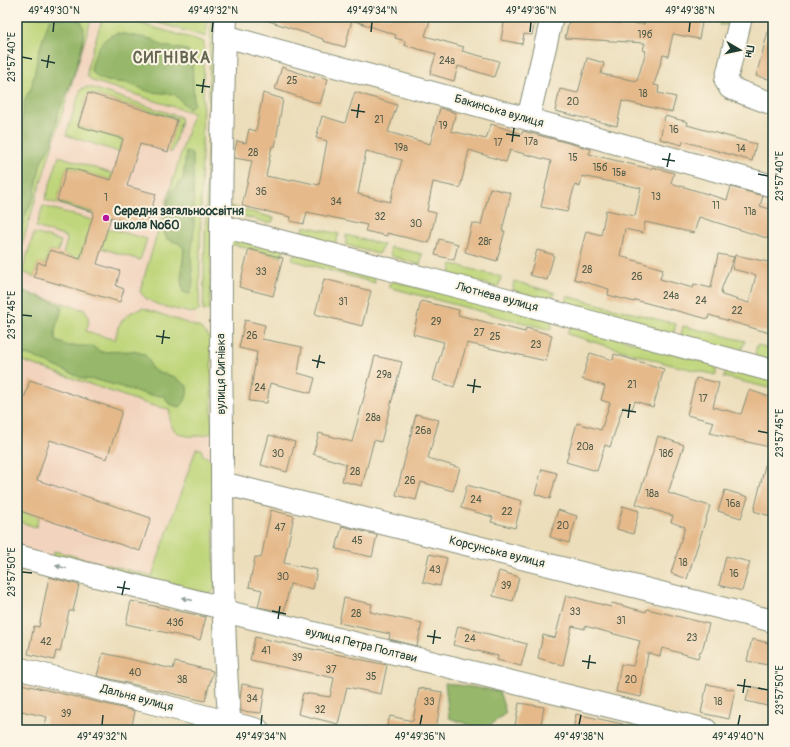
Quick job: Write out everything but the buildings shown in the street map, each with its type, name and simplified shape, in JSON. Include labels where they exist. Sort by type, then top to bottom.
[{"type":"street","points":[[528,119],[552,17]]},
{"type":"street","points":[[742,17],[726,81],[730,88],[773,104]]},
{"type":"street","name":"Бакинська вулиця","points":[[225,26],[528,119],[773,186]]},
{"type":"street","name":"вулиця Сигнівка","points":[[225,26],[221,160],[222,483],[224,611],[230,727]]},
{"type":"street","name":"Лютнева вулиця","points":[[221,226],[502,298],[773,372]]},
{"type":"street","name":"Корсунська вулиця","points":[[222,483],[773,621]]},
{"type":"street","name":"вулиця Петра Полтави","points":[[17,556],[219,607],[224,611],[706,730]]},
{"type":"street","name":"Дальня вулиця","points":[[17,668],[230,727],[258,730]]},
{"type":"shaded area","name":"Середня загальноосвітня школа №60","points":[[72,17],[197,49],[195,408],[211,415],[215,590],[17,548],[17,123]]},
{"type":"green space","points":[[17,17],[92,17],[17,260]]},
{"type":"green space","points":[[103,17],[117,17],[204,42],[199,311],[190,313],[162,306],[149,300],[140,291],[193,113],[93,81],[87,76],[88,64]]},
{"type":"green space","points":[[140,17],[207,17],[206,37]]},
{"type":"green space","points":[[722,17],[733,17],[729,24],[720,25]]},
{"type":"green space","points":[[211,18],[215,23],[210,309],[203,311]]},
{"type":"green space","points":[[73,19],[81,21],[84,29],[82,47],[74,74],[58,114],[52,142],[41,162],[34,197],[25,216],[17,252],[17,131],[21,127],[25,98],[31,89],[39,51],[49,20]]},
{"type":"green space","points":[[118,33],[152,39],[163,46],[187,50],[190,52],[192,60],[194,104],[189,109],[174,94],[150,92],[128,83],[107,81],[97,77],[91,70],[96,52],[107,38]]},
{"type":"green space","points":[[89,87],[180,117],[181,121],[172,152],[168,152],[177,119],[88,93],[78,126],[123,139],[119,152],[66,135],[80,91],[83,88]]},
{"type":"green space","points":[[186,152],[191,152],[193,158],[194,228],[191,257],[193,282],[190,294],[183,292],[181,281],[184,249],[180,244],[167,239],[164,232],[168,202],[172,191],[183,179]]},
{"type":"green space","points":[[59,156],[113,174],[111,180],[67,167],[57,201],[94,212],[94,214],[45,200]]},
{"type":"green space","points":[[43,206],[92,220],[80,259],[63,254],[67,240],[66,237],[36,227]]},
{"type":"green space","points":[[229,206],[274,218],[272,222],[267,223],[230,212]]},
{"type":"green space","points":[[304,226],[339,234],[335,244],[317,241],[302,234]]},
{"type":"green space","points":[[107,228],[147,239],[140,260],[101,248]]},
{"type":"green space","points":[[34,233],[61,241],[58,252],[50,250],[45,265],[38,263],[34,277],[25,273],[23,269]]},
{"type":"green space","points":[[232,235],[284,248],[282,257],[227,243]]},
{"type":"green space","points":[[346,235],[384,245],[378,254],[346,245]]},
{"type":"green space","points":[[390,247],[422,254],[420,265],[391,256]]},
{"type":"green space","points":[[294,253],[374,275],[375,283],[292,260]]},
{"type":"green space","points":[[452,264],[501,277],[499,285],[496,287],[450,274]]},
{"type":"green space","points":[[392,281],[550,319],[552,323],[551,330],[388,287]]},
{"type":"green space","points":[[514,281],[555,293],[551,300],[514,291]]},
{"type":"green space","points":[[17,287],[34,295],[85,310],[88,316],[86,331],[115,340],[118,327],[123,319],[132,312],[143,308],[201,328],[211,341],[212,433],[201,436],[184,435],[174,430],[171,425],[169,409],[150,405],[17,359]]},
{"type":"green space","points":[[17,292],[38,296],[62,306],[55,331],[56,341],[69,346],[92,346],[101,352],[133,351],[144,354],[149,360],[151,368],[155,371],[175,377],[187,386],[187,395],[184,402],[180,407],[169,404],[164,396],[149,395],[97,380],[84,379],[32,356],[17,353]]},
{"type":"green space","points":[[566,296],[676,324],[673,335],[571,306],[566,303]]},
{"type":"green space","points":[[571,325],[716,365],[716,375],[668,364],[567,334]]},
{"type":"green space","points":[[683,326],[745,341],[741,351],[739,352],[681,338]]},
{"type":"green space","points":[[757,345],[773,349],[773,364],[757,358],[755,353]]},
{"type":"green space","points":[[728,370],[772,380],[773,389],[724,377]]},
{"type":"green space","points":[[196,449],[201,449],[203,455],[212,460],[215,590],[209,594],[53,556],[54,551],[152,576]]},
{"type":"green space","points":[[17,510],[39,517],[36,527],[17,521]]},
{"type":"green space","points":[[445,683],[499,691],[506,713],[484,730],[449,718]]},
{"type":"place","name":"Середня загальноосвітня школа №60","points":[[106,218]]},
{"type":"district","name":"СИГНІВКА","points":[[172,58]]}]
